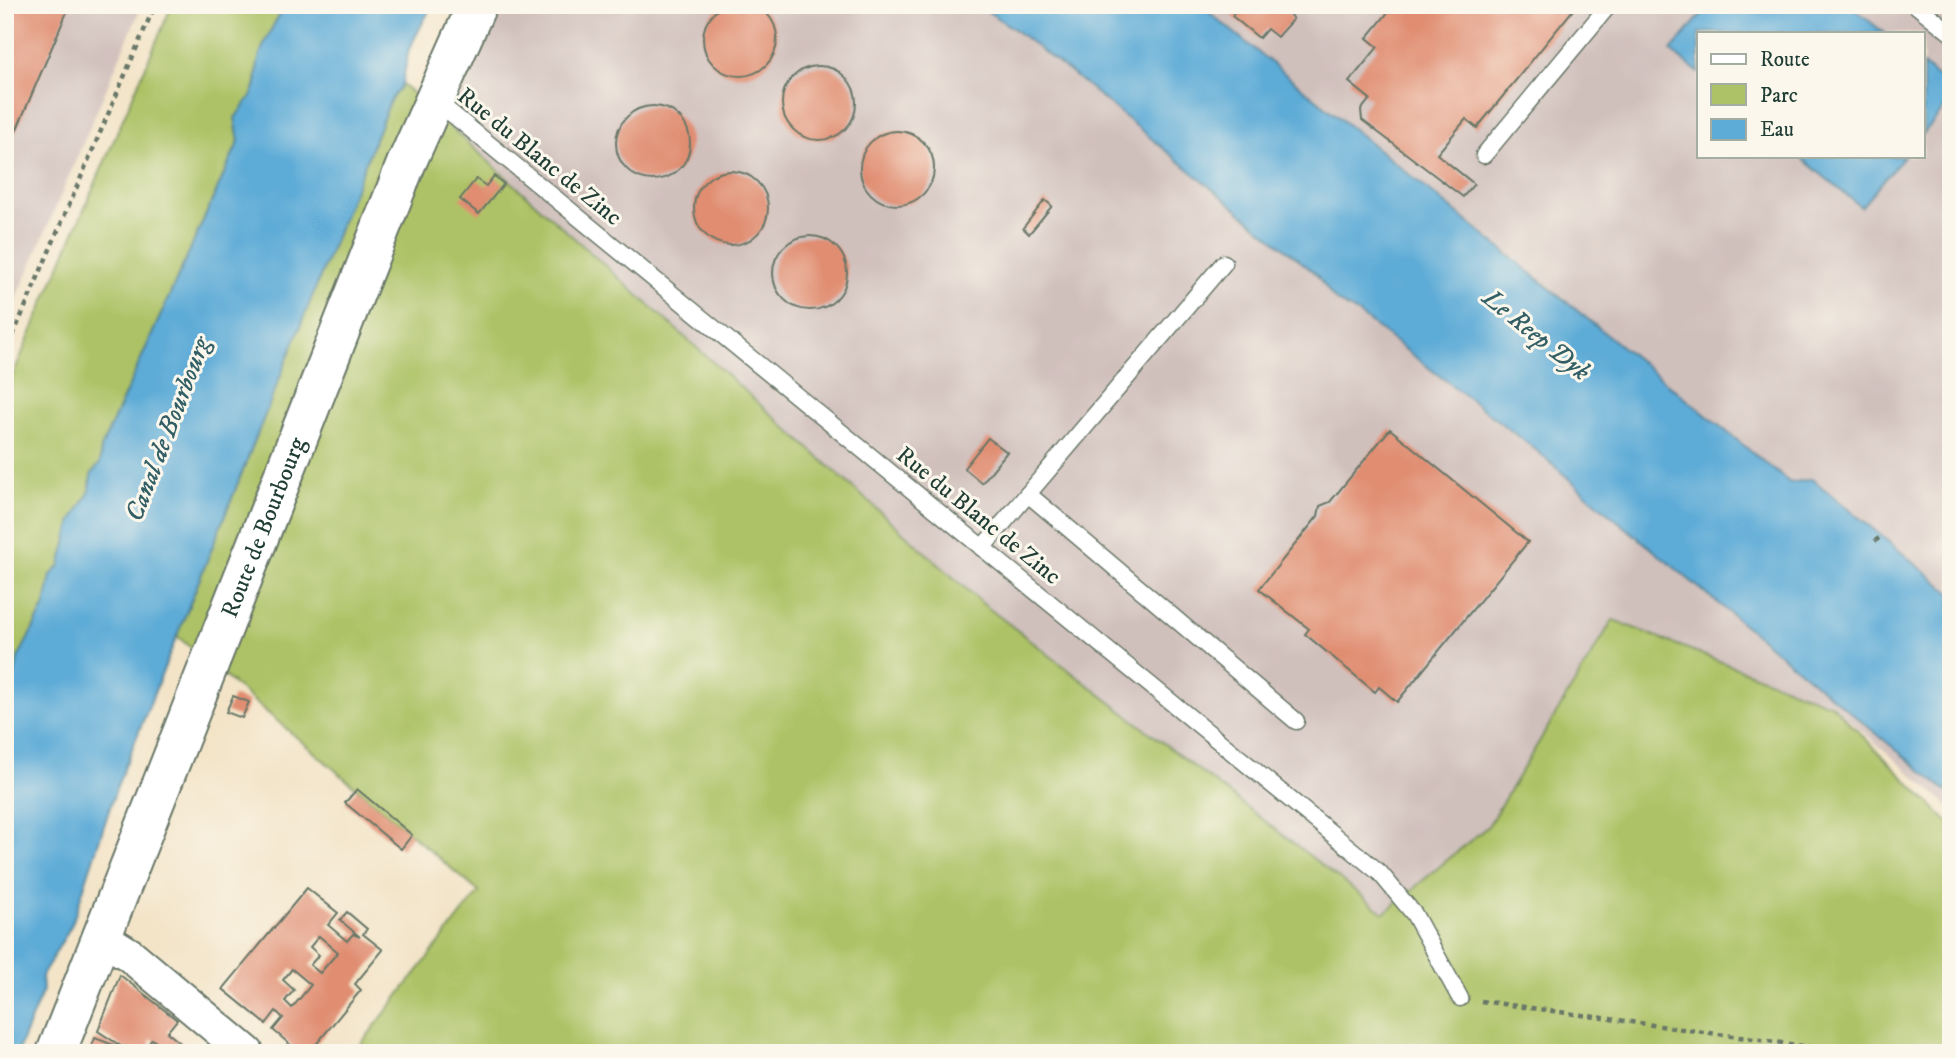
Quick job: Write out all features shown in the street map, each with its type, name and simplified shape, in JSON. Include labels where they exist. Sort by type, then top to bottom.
[{"type":"main road","name":"Route de Bourbourg","points":[[56,1053],[433,99],[477,5]]},
{"type":"street","points":[[101,937],[130,955],[247,1053]]},
{"type":"lane","points":[[1484,155],[1609,5]]},
{"type":"lane","points":[[1916,5],[1951,33]]},
{"type":"lane","name":"Rue du Blanc de Zinc","points":[[433,99],[1380,873],[1414,914],[1460,998]]},
{"type":"lane","points":[[982,548],[1224,263]]},
{"type":"lane","points":[[1028,494],[1296,721]]},
{"type":"path","points":[[5,354],[155,5]]},
{"type":"path","points":[[1875,541],[1883,536]]},
{"type":"path","points":[[1460,998],[1854,1053]]},
{"type":"path","points":[[1941,1053],[1951,1048]]},
{"type":"shaded area","points":[[5,5],[142,5],[5,326]]},
{"type":"shaded area","points":[[506,5],[1951,5],[1951,808],[1832,705],[1613,620],[1488,826],[1384,913],[983,604],[444,125]]},
{"type":"green space","points":[[172,5],[286,5],[260,54],[255,88],[236,127],[239,141],[101,448],[100,463],[91,476],[90,491],[72,521],[60,566],[51,575],[45,606],[18,658],[12,692],[5,698],[5,393]]},
{"type":"green space","points":[[402,84],[983,604],[1384,913],[1488,826],[1613,620],[1832,705],[1951,825],[1951,1053],[354,1053],[479,892],[177,636],[390,101]]},
{"type":"water","name":"Canal de Bourbourg","points":[[286,5],[432,5],[409,49],[402,84],[390,101],[116,789],[72,924],[42,976],[43,990],[17,1053],[5,1053],[5,698],[12,691],[18,658],[45,606],[51,575],[60,566],[72,521],[90,491],[91,475],[100,463],[101,448],[239,141],[235,118],[254,90],[260,53]]},
{"type":"water","name":"Le Reep Dyk","points":[[978,5],[1200,5],[1790,483],[1812,479],[1951,593],[1951,795],[1613,517],[1536,450],[1359,314],[1336,301],[1316,274],[1090,88],[1014,29]]},
{"type":"water","points":[[1709,5],[1850,5],[1883,32],[1697,32],[1697,71],[1671,51]]},
{"type":"water","points":[[1924,66],[1951,88],[1951,100],[1924,133]]},
{"type":"water","points":[[1801,158],[1902,158],[1861,207]]},
{"type":"building","points":[[740,2],[754,5],[766,13],[774,25],[777,39],[774,53],[766,65],[754,73],[740,76],[726,73],[714,65],[706,53],[703,39],[706,25],[714,13],[726,5]]},
{"type":"building","points":[[5,5],[70,5],[5,157]]},
{"type":"building","points":[[1238,5],[1282,5],[1293,19],[1277,37],[1267,29],[1259,38],[1232,16]]},
{"type":"building","points":[[1394,5],[1577,5],[1477,128],[1466,119],[1437,154],[1474,184],[1463,197],[1362,120],[1361,110],[1370,99],[1349,82],[1378,47],[1367,38]]},
{"type":"building","points":[[819,66],[840,72],[850,82],[856,103],[850,124],[840,134],[819,140],[798,134],[788,124],[782,103],[788,82],[798,72]]},
{"type":"building","points":[[646,106],[660,106],[674,112],[684,122],[690,143],[684,164],[674,174],[660,180],[646,180],[632,174],[622,164],[616,150],[616,136],[622,122],[632,112]]},
{"type":"building","points":[[897,131],[918,137],[928,147],[934,168],[928,189],[918,199],[897,205],[876,199],[866,189],[860,168],[866,147],[876,137]]},
{"type":"building","points":[[731,171],[752,177],[762,187],[768,208],[762,229],[752,239],[731,245],[710,239],[700,229],[694,208],[700,187],[710,177]]},
{"type":"building","points":[[494,176],[504,184],[479,214],[460,199],[476,179],[486,186]]},
{"type":"building","points":[[1045,200],[1052,206],[1029,234],[1023,228]]},
{"type":"building","points":[[803,236],[817,236],[831,242],[841,252],[847,273],[841,294],[831,304],[817,310],[803,310],[789,304],[779,294],[773,280],[773,266],[779,252],[789,242]]},
{"type":"building","points":[[1390,429],[1528,542],[1397,702],[1379,687],[1375,692],[1305,634],[1309,629],[1259,589],[1318,516],[1320,506],[1330,502]]},
{"type":"building","points":[[988,438],[1007,452],[982,483],[964,468]]},
{"type":"building","points":[[233,696],[249,702],[242,718],[226,712]]},
{"type":"building","points":[[357,789],[412,835],[401,849],[345,803]]},
{"type":"building","points":[[307,888],[338,913],[328,925],[347,941],[353,934],[360,937],[340,920],[347,912],[367,929],[363,934],[383,950],[355,984],[361,990],[309,1053],[300,1053],[273,1030],[283,1018],[276,1011],[266,1024],[223,989]],"holes":[[[319,936],[338,952],[320,973],[310,965],[319,955],[310,947]],[[292,969],[311,985],[292,1008],[285,1001],[294,990],[283,980]]]},
{"type":"building","points":[[120,975],[177,1020],[167,1032],[184,1046],[178,1053],[169,1053],[152,1039],[149,1043],[161,1053],[89,1053],[95,1038],[127,1050],[98,1031]]}]
